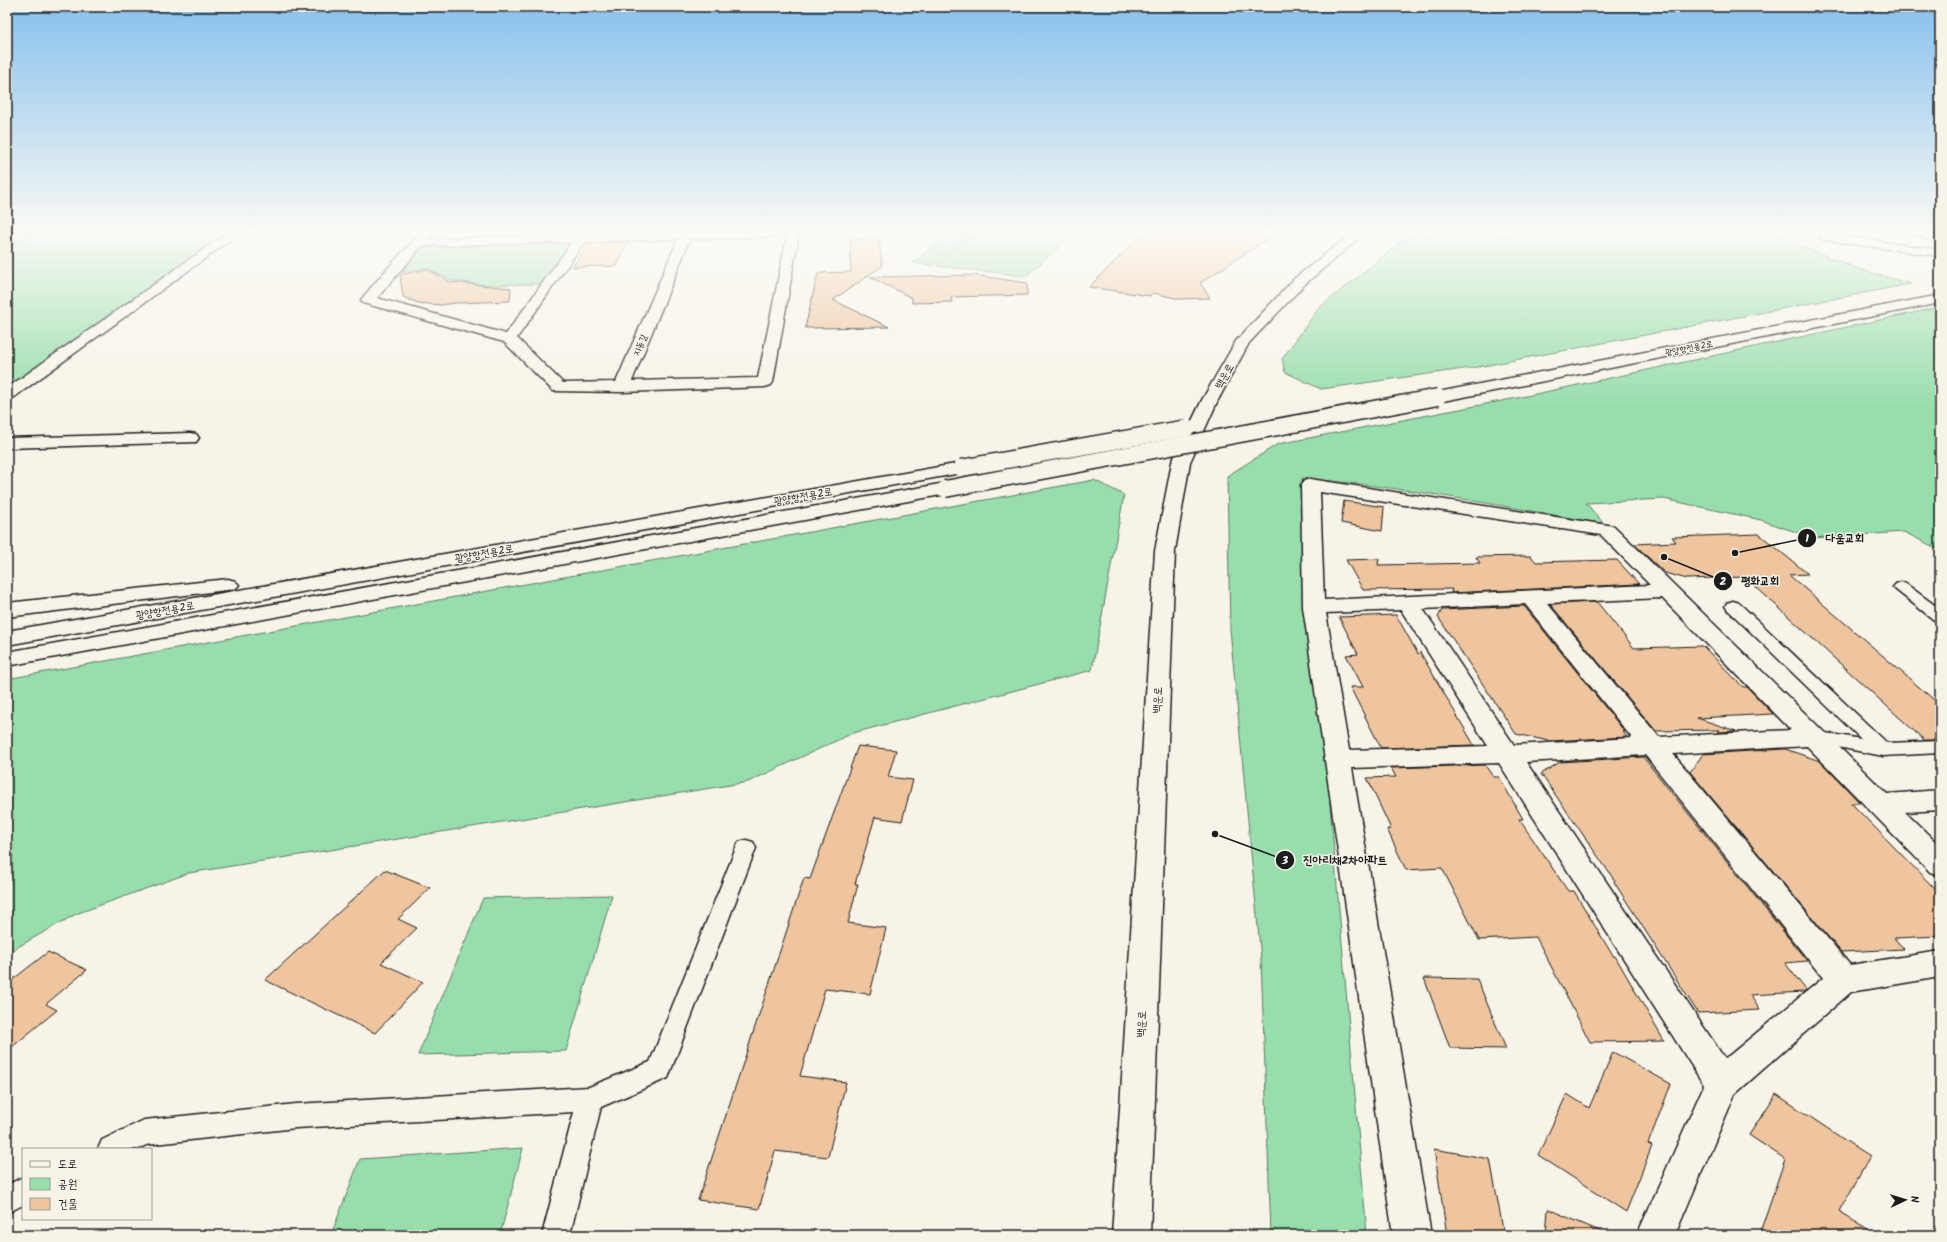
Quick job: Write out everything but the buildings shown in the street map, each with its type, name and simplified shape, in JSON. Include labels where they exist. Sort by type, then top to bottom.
[{"type":"main road","points":[[7,395],[154,291]]},
{"type":"main road","points":[[375,291],[368,300],[509,338],[559,388],[765,382],[782,291]]},
{"type":"main road","points":[[509,338],[544,291]]},
{"type":"main road","name":"지동길","points":[[622,387],[662,291]]},
{"type":"main road","name":"백운로","points":[[1131,1235],[1164,551],[1181,462],[1210,400],[1243,341],[1291,291]]},
{"type":"main road","name":"광양항전용2로","points":[[7,659],[945,488],[1921,291]]},
{"type":"main road","name":"광양항전용2로","points":[[7,638],[961,468],[1441,389],[1940,299]]},
{"type":"main road","points":[[7,443],[190,438]]},
{"type":"main road","points":[[1412,1235],[1314,606],[1310,485],[1607,530],[1882,804],[1940,864]]},
{"type":"main road","points":[[7,610],[450,559]]},
{"type":"main road","points":[[1314,606],[1669,591]]},
{"type":"main road","points":[[1531,597],[1843,980]]},
{"type":"main road","points":[[1408,603],[1722,1083]]},
{"type":"main road","points":[[1338,760],[1507,754],[1814,737]]},
{"type":"main road","points":[[1882,804],[1940,800]]},
{"type":"main road","points":[[1656,1235],[1722,1083],[1843,980],[1940,964]]},
{"type":"lane","points":[[1901,587],[1940,617]]},
{"type":"lane","points":[[1733,606],[1883,750]]},
{"type":"lane","points":[[1814,737],[1883,750],[1940,747]]},
{"type":"lane","points":[[113,1148],[144,1133],[296,1116],[590,1099],[659,1070],[746,848]]},
{"type":"lane","points":[[556,1235],[590,1099]]},
{"type":"lane","points":[[7,1199],[22,1192]]},
{"type":"green space","points":[[7,291],[145,291],[7,387]]},
{"type":"green space","points":[[1340,291],[1875,291],[1478,367],[1321,389],[1285,372],[1282,359],[1319,308]]},
{"type":"green space","points":[[1940,307],[1940,550],[1904,532],[1813,538],[1761,520],[1664,499],[1586,503],[1604,524],[1378,486],[1302,478],[1367,1235],[1271,1235],[1261,959],[1230,629],[1227,476],[1278,444],[1517,398]]},
{"type":"green space","points":[[1094,480],[1124,495],[1092,670],[853,733],[748,782],[189,873],[76,914],[7,953],[7,679]]},
{"type":"green space","points":[[612,895],[566,1051],[418,1055],[483,898]]},
{"type":"green space","points":[[523,1148],[500,1235],[331,1235],[360,1159]]},
{"type":"place","name":"다움교회","points":[[1735,553]]},
{"type":"place","name":"평화교회","points":[[1664,557]]},
{"type":"place","name":"진아리채2차아파트","points":[[1215,834]]}]
